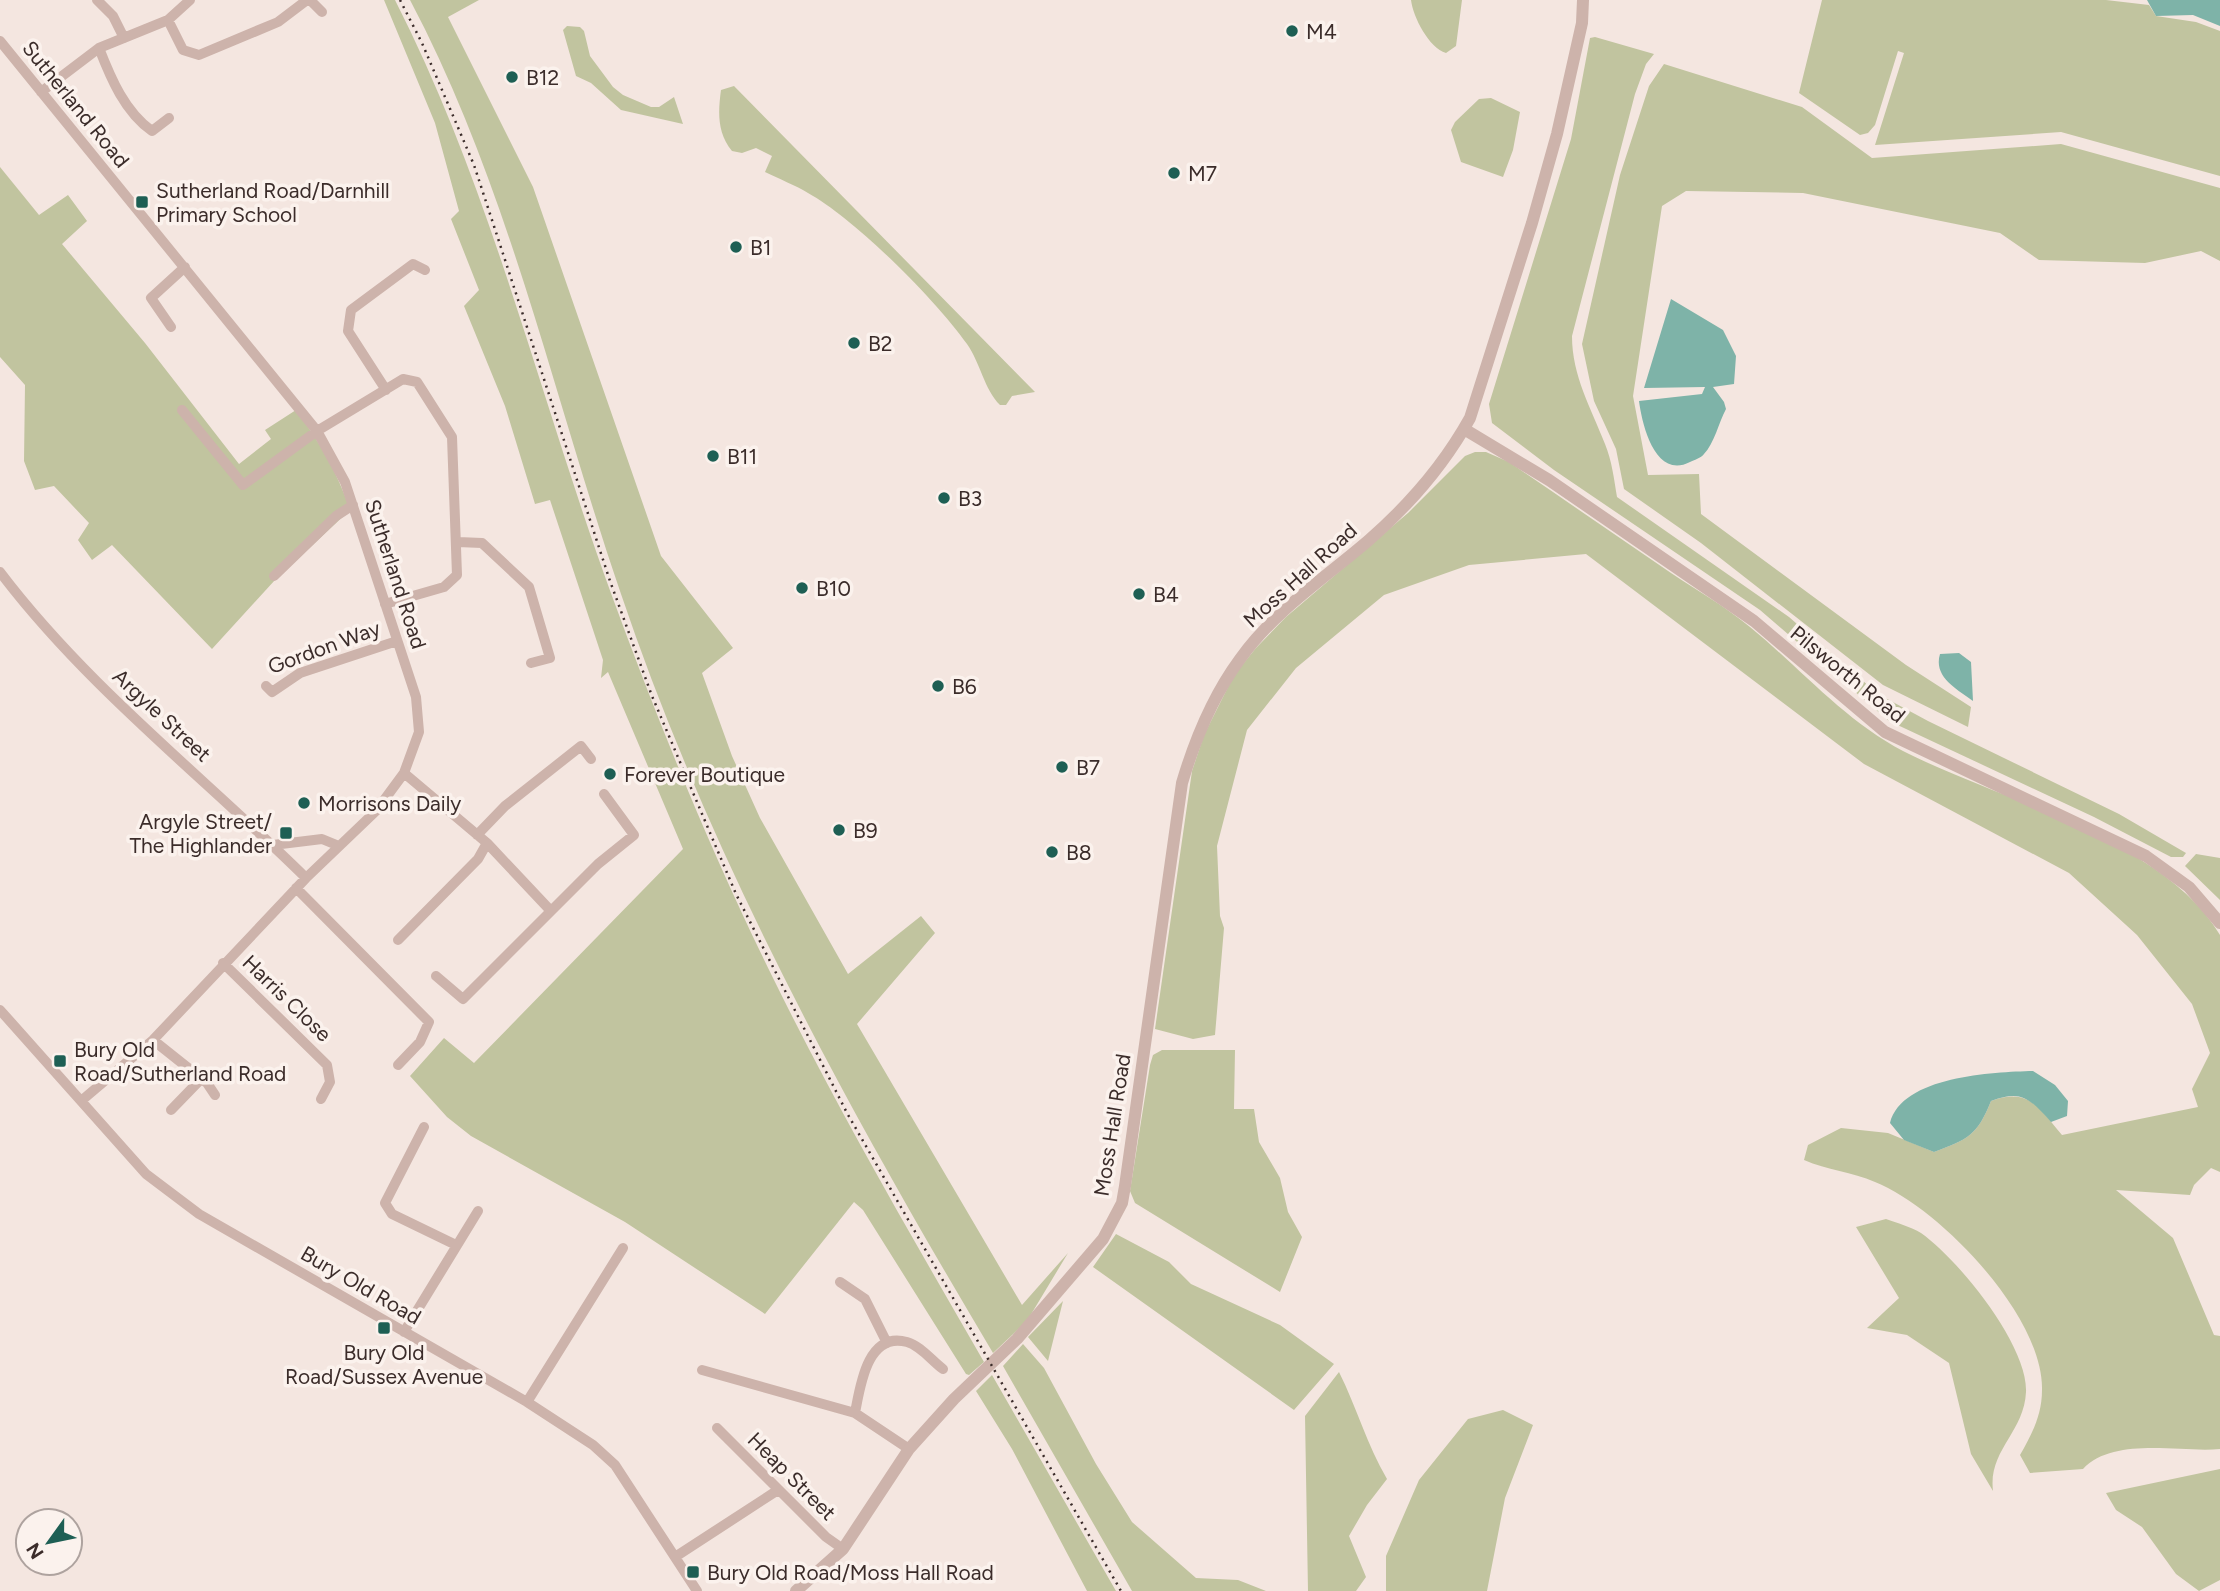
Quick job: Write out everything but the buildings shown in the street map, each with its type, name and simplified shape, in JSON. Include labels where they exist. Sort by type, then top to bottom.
[{"type":"street","points":[[97,0],[113,16],[124,38]]},
{"type":"street","points":[[41,92],[99,48],[168,20],[190,0]]},
{"type":"street","points":[[168,20],[183,50],[199,55],[279,22],[308,0],[321,12]]},
{"type":"street","name":"Moss Hall Road","points":[[796,1591],[843,1549],[909,1449],[1017,1339],[1103,1239],[1122,1203],[1182,783],[1206,715],[1234,666],[1262,632],[1397,514],[1464,429],[1479,395],[1542,188],[1582,23],[1583,0]]},
{"type":"street","name":"Sutherland Road","points":[[0,41],[317,430],[332,455],[353,505],[416,697],[419,732],[404,773],[376,811],[296,888],[153,1040],[81,1101]]},
{"type":"street","points":[[99,48],[117,91],[145,126],[152,131],[169,118]]},
{"type":"street","points":[[386,390],[348,331],[351,310],[413,264],[425,270]]},
{"type":"street","points":[[172,327],[151,298],[185,267]]},
{"type":"street","points":[[182,410],[243,485],[317,430],[404,379],[416,382],[452,437],[458,541],[457,575],[444,587],[385,604]]},
{"type":"street","name":"Pilsworth Road","points":[[1464,429],[1549,480],[1754,621],[1885,732],[2146,856],[2189,887],[2220,923]]},
{"type":"street","points":[[274,576],[335,516],[353,505]]},
{"type":"street","points":[[458,541],[482,542],[529,587],[550,658],[531,663]]},
{"type":"street","name":"Argyle Street","points":[[0,572],[47,631],[306,878]]},
{"type":"street","name":"Gordon Way","points":[[266,686],[272,692],[300,673],[397,641]]},
{"type":"street","points":[[477,835],[505,806],[581,746],[591,759]]},
{"type":"street","points":[[404,773],[487,843],[550,910]]},
{"type":"street","points":[[436,976],[464,999],[550,910],[598,864],[634,835],[604,794]]},
{"type":"street","points":[[273,845],[322,839],[339,846]]},
{"type":"street","points":[[398,940],[478,859],[487,843]]},
{"type":"street","points":[[296,888],[429,1022],[420,1042],[398,1065]]},
{"type":"street","name":"Harris Close","points":[[223,963],[327,1065],[330,1082],[321,1099]]},
{"type":"street","name":"Bury Old Road","points":[[0,1010],[146,1174],[166,1191],[527,1402],[593,1445],[615,1465],[697,1591]]},
{"type":"street","points":[[153,1040],[202,1079],[215,1095]]},
{"type":"street","points":[[321,1058],[331,1048]]},
{"type":"street","points":[[171,1110],[202,1079]]},
{"type":"street","points":[[424,1127],[385,1203],[392,1214],[456,1245]]},
{"type":"street","points":[[404,1332],[478,1211]]},
{"type":"street","points":[[527,1402],[623,1248]]},
{"type":"street","points":[[840,1282],[865,1299],[887,1343]]},
{"type":"street","points":[[855,1413],[865,1368],[876,1352],[887,1343],[908,1343],[943,1369]]},
{"type":"street","points":[[702,1370],[855,1413],[909,1449]]},
{"type":"street","name":"Heap Street","points":[[717,1428],[826,1537],[843,1549]]},
{"type":"street","points":[[676,1557],[778,1490]]},
{"type":"green space","points":[[384,0],[395,0],[460,145],[612,596],[688,791],[752,935],[799,1031],[876,1174],[984,1362],[969,1375],[863,1210],[854,1202],[765,1314],[625,1222],[471,1136],[447,1117],[410,1076],[444,1038],[474,1063],[683,849],[608,672],[601,678],[603,660],[550,500],[535,504],[505,406],[464,306],[479,290],[451,219],[459,211],[435,123]]},
{"type":"green space","points":[[410,0],[479,0],[448,17],[533,187],[661,556],[733,648],[702,673],[732,756],[760,818],[848,974],[921,916],[935,933],[857,1024],[1022,1305],[1068,1253],[1027,1321],[993,1353],[836,1077],[787,984],[697,792],[657,694],[621,594],[502,218],[445,71]]},
{"type":"green space","points":[[1411,0],[1462,0],[1456,46],[1446,53],[1428,39],[1418,23]]},
{"type":"green space","points":[[1822,0],[2106,0],[2149,5],[2156,16],[2196,22],[2220,31],[2220,176],[2061,132],[1875,145],[1904,53],[1898,51],[1875,125],[1868,133],[1860,135],[1799,93]]},
{"type":"green space","points":[[567,26],[580,27],[584,31],[590,56],[613,87],[623,95],[651,107],[659,107],[674,97],[683,124],[621,110],[591,83],[576,76],[563,30]]},
{"type":"green space","points":[[1595,37],[1654,54],[1646,64],[1635,94],[1572,336],[1575,365],[1607,450],[1617,497],[1789,617],[1878,694],[2119,814],[2186,853],[2183,857],[2171,857],[2094,817],[1889,721],[1760,610],[1554,470],[1492,423],[1489,404],[1571,139],[1590,38]]},
{"type":"green space","points":[[1664,64],[1802,107],[1872,158],[2061,144],[2220,188],[2220,261],[2201,251],[2145,263],[2039,260],[2000,233],[1803,193],[1686,191],[1662,206],[1633,396],[1648,475],[1699,474],[1701,514],[1906,665],[1971,707],[1968,727],[1883,685],[1701,543],[1624,489],[1616,449],[1594,401],[1582,344],[1620,175],[1649,86]]},
{"type":"green space","points":[[734,86],[1035,392],[1012,396],[1006,405],[1000,405],[990,391],[967,344],[936,306],[894,262],[827,205],[765,172],[772,156],[756,148],[742,153],[732,151],[721,130],[719,106],[721,90]]},
{"type":"green space","points":[[1491,98],[1520,112],[1513,150],[1503,177],[1461,162],[1451,130],[1455,122],[1479,99]]},
{"type":"green space","points":[[0,167],[39,215],[68,195],[87,221],[62,244],[145,343],[239,464],[271,439],[265,430],[296,410],[340,483],[350,510],[275,580],[212,649],[112,545],[92,560],[78,540],[89,523],[54,486],[35,490],[24,461],[25,385],[0,357]]},
{"type":"green space","points":[[1486,452],[1509,462],[1731,613],[1769,643],[1842,709],[1882,739],[1942,769],[2076,825],[2120,848],[2160,873],[2194,902],[2220,935],[2220,1172],[2211,1168],[2194,1185],[2190,1195],[2116,1190],[2173,1238],[2214,1335],[2220,1336],[2220,1449],[2130,1449],[2096,1459],[2083,1469],[2030,1473],[2020,1455],[2038,1416],[2042,1390],[2038,1361],[2026,1330],[2007,1299],[1984,1268],[1957,1240],[1901,1195],[1875,1182],[1804,1160],[1808,1145],[1841,1128],[1888,1133],[1934,1152],[1970,1135],[1981,1122],[1991,1101],[2004,1097],[2024,1098],[2032,1103],[2062,1135],[2198,1107],[2192,1089],[2210,1053],[2192,1004],[2137,935],[2069,873],[1864,764],[1586,554],[1469,565],[1384,595],[1296,668],[1247,730],[1217,846],[1220,916],[1224,928],[1215,1035],[1193,1039],[1155,1029],[1192,771],[1204,735],[1234,675],[1286,617],[1408,513],[1465,456]]},
{"type":"green space","points":[[2196,854],[2220,858],[2220,900],[2185,866]]},
{"type":"green space","points":[[1162,1050],[1235,1050],[1234,1109],[1254,1109],[1259,1142],[1280,1178],[1288,1212],[1302,1237],[1280,1292],[1135,1203],[1130,1191],[1150,1065],[1153,1055]]},
{"type":"green space","points":[[1886,1219],[1921,1233],[1953,1262],[1988,1305],[2016,1351],[2024,1373],[2024,1406],[1996,1464],[1993,1491],[1971,1454],[1949,1363],[1907,1335],[1867,1328],[1899,1298],[1856,1227]]},
{"type":"green space","points":[[1116,1234],[1169,1262],[1191,1284],[1280,1325],[1334,1364],[1294,1410],[1093,1267]]},
{"type":"green space","points":[[1063,1301],[1048,1361],[1028,1337]]},
{"type":"green space","points":[[1023,1344],[1044,1368],[1096,1464],[1132,1522],[1196,1578],[1238,1580],[1266,1591],[1132,1591],[1003,1366]]},
{"type":"green space","points":[[1339,1372],[1387,1479],[1367,1505],[1349,1536],[1366,1577],[1356,1591],[1308,1591],[1305,1416]]},
{"type":"green space","points":[[992,1375],[1116,1591],[1087,1591],[1012,1449],[976,1391]]},
{"type":"green space","points":[[1503,1410],[1533,1425],[1505,1498],[1487,1591],[1386,1591],[1386,1556],[1419,1480],[1468,1419]]},
{"type":"green space","points":[[2220,1469],[2220,1580],[2199,1591],[2176,1574],[2142,1527],[2116,1510],[2106,1493]]},
{"type":"water","points":[[2147,0],[2220,0],[2220,26],[2193,15],[2156,16]]},
{"type":"water","points":[[1671,299],[1723,330],[1736,356],[1734,384],[1713,387],[1726,409],[1711,445],[1701,457],[1678,465],[1659,457],[1652,447],[1643,423],[1639,401],[1702,394],[1705,387],[1644,388]]},
{"type":"water","points":[[1959,653],[1971,662],[1973,701],[1948,682],[1940,669],[1940,654]]},
{"type":"water","points":[[2033,1071],[2055,1085],[2068,1101],[2067,1116],[2051,1122],[2025,1098],[2002,1098],[1991,1101],[1981,1122],[1970,1135],[1934,1152],[1904,1140],[1890,1123],[1898,1107],[1912,1095],[1930,1086],[1973,1076]]},
{"type":"railway","points":[[400,0],[422,43],[474,165],[610,581],[652,696],[736,894],[847,1113],[1121,1591]]},
{"type":"place","name":"M4","points":[[1292,31]]},
{"type":"place","name":"B12","points":[[512,77]]},
{"type":"place","name":"M7","points":[[1174,173]]},
{"type":"place","name":"Sutherland Road/Darnhill Primary School","points":[[142,202]]},
{"type":"place","name":"B1","points":[[736,247]]},
{"type":"place","name":"B2","points":[[854,343]]},
{"type":"place","name":"B11","points":[[713,456]]},
{"type":"place","name":"B3","points":[[944,498]]},
{"type":"place","name":"B10","points":[[802,588]]},
{"type":"place","name":"B4","points":[[1139,594]]},
{"type":"place","name":"B6","points":[[938,686]]},
{"type":"place","name":"B7","points":[[1062,767]]},
{"type":"place","name":"Forever Boutique","points":[[610,774]]},
{"type":"place","name":"Morrisons Daily","points":[[304,803]]},
{"type":"place","name":"B9","points":[[839,830]]},
{"type":"place","name":"Argyle Street/ The Highlander","points":[[286,833]]},
{"type":"place","name":"B8","points":[[1052,852]]},
{"type":"place","name":"Bury Old Road/Sutherland Road","points":[[60,1061]]},
{"type":"place","name":"Bury Old Road/Sussex Avenue","points":[[384,1328]]},
{"type":"place","name":"Bury Old Road/Moss Hall Road","points":[[693,1572]]}]
